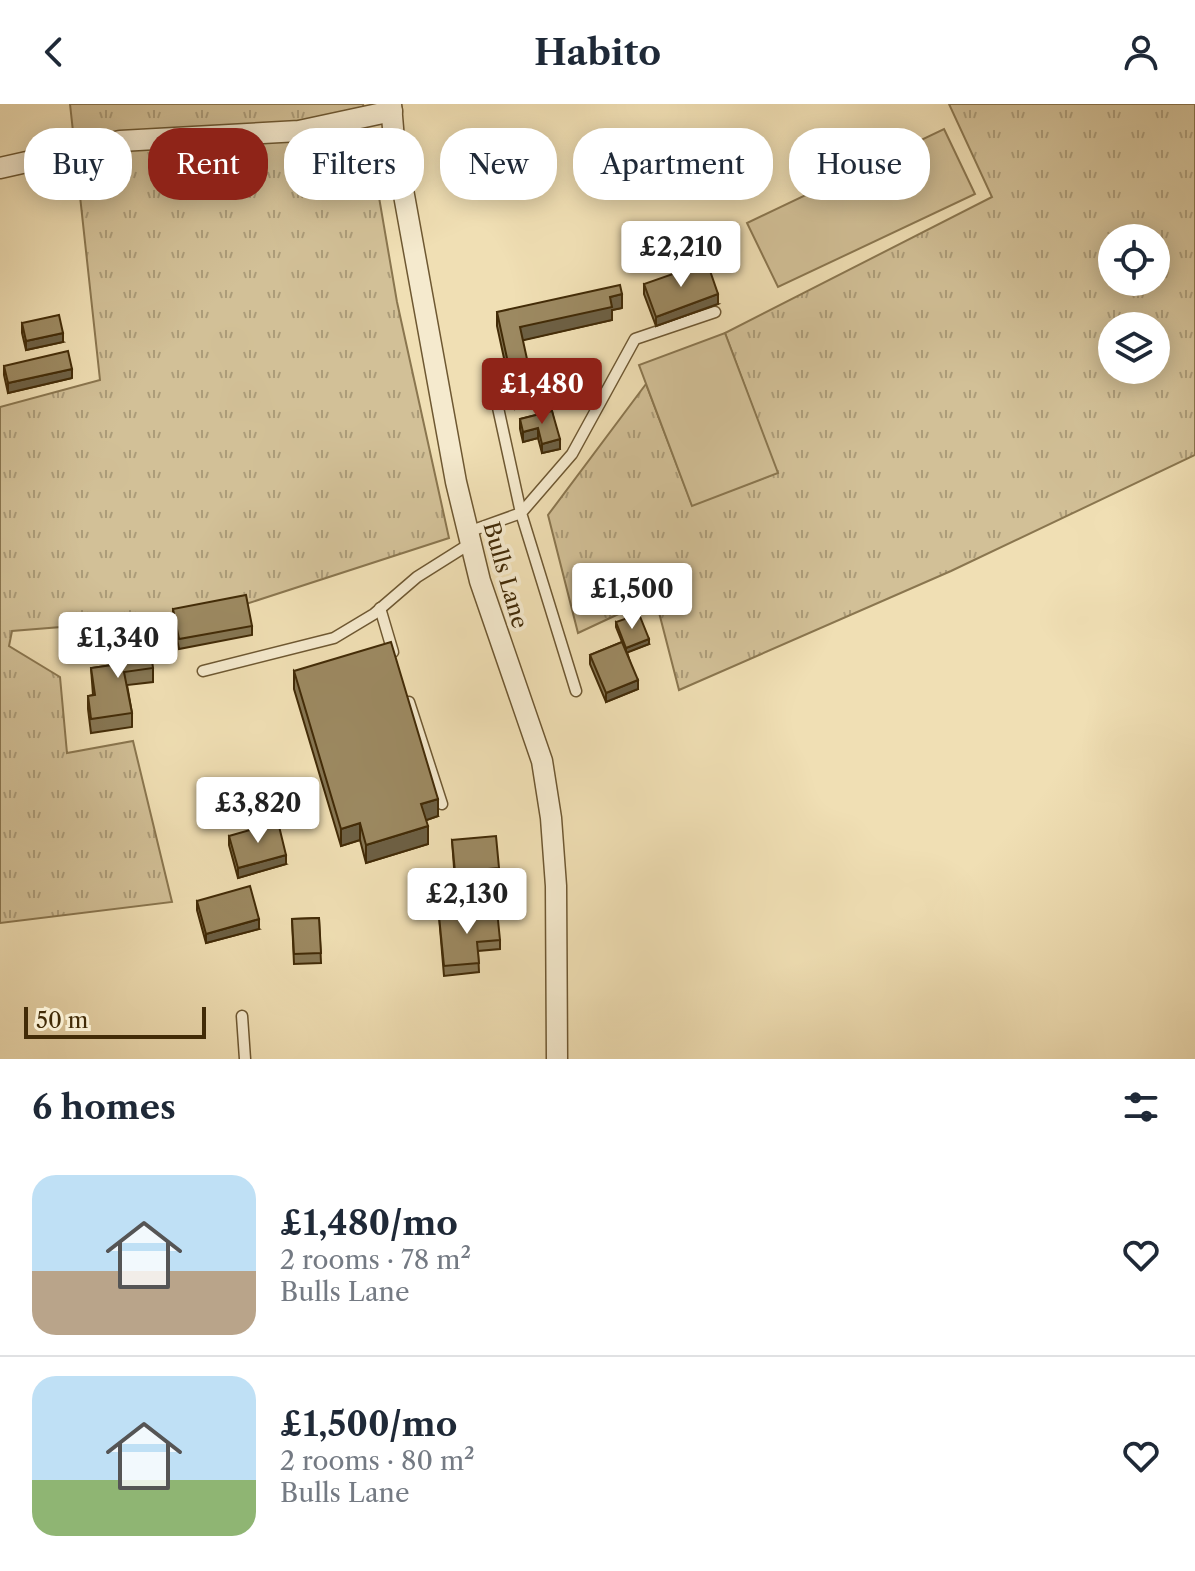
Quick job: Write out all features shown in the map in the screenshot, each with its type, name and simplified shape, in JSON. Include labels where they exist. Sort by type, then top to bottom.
[{"type":"street","points":[[0,168],[120,141],[299,131],[392,108]]},
{"type":"street","name":"Bulls Lane","points":[[392,108],[394,140],[456,482],[480,581],[542,761],[551,818],[556,886],[557,1059]]},
{"type":"lane","points":[[203,671],[334,638],[380,608],[469,537],[521,513],[572,454],[635,339],[715,312]]},
{"type":"lane","points":[[490,371],[521,513],[576,691]]},
{"type":"lane","points":[[380,608],[399,669]]},
{"type":"lane","points":[[403,684],[442,804]]},
{"type":"lane","points":[[242,1016],[245,1059]]},
{"type":"green space","points":[[70,104],[363,104],[367,128],[284,128],[284,200],[379,200],[397,302],[449,538],[246,604],[173,618],[12,631],[9,646],[60,677],[67,753],[133,741],[172,902],[0,923],[0,407],[100,380],[80,200],[132,200],[132,128],[73,128]]},
{"type":"green space","points":[[949,104],[1195,104],[1195,455],[951,571],[679,690],[655,597],[578,633],[548,515],[646,384],[692,505],[777,473],[725,333],[992,197]]},
{"type":"green space","points":[[944,129],[975,194],[778,287],[747,223],[795,200],[930,200],[930,136]]},
{"type":"green space","points":[[725,333],[778,473],[692,506],[639,365]]},
{"type":"building","points":[[707,262],[718,294],[656,317],[644,284]]},
{"type":"building","points":[[620,285],[622,294],[610,297],[612,307],[520,327],[534,391],[515,395],[497,312]]},
{"type":"building","points":[[59,315],[63,333],[26,341],[22,323]]},
{"type":"building","points":[[68,351],[72,369],[8,383],[4,366]]},
{"type":"building","points":[[552,411],[560,439],[542,444],[538,428],[523,432],[520,419]]},
{"type":"building","points":[[246,595],[252,626],[179,639],[173,609]]},
{"type":"building","points":[[639,614],[649,639],[626,648],[616,622]]},
{"type":"building","points":[[149,637],[153,668],[124,672],[132,713],[91,719],[88,696],[95,695],[91,668],[113,665],[112,659],[126,657],[123,640]]},
{"type":"building","points":[[391,642],[438,799],[421,804],[428,826],[366,845],[360,823],[341,829],[294,671]]},
{"type":"building","points":[[622,642],[638,680],[606,693],[590,655]]},
{"type":"building","points":[[278,822],[286,855],[238,868],[229,836]]},
{"type":"building","points":[[496,836],[499,868],[455,872],[452,840]]},
{"type":"building","points":[[250,886],[259,919],[206,934],[197,901]]},
{"type":"building","points":[[497,910],[500,940],[477,942],[479,963],[444,966],[439,916]]},
{"type":"building","points":[[319,918],[321,953],[294,954],[292,919]]}]
